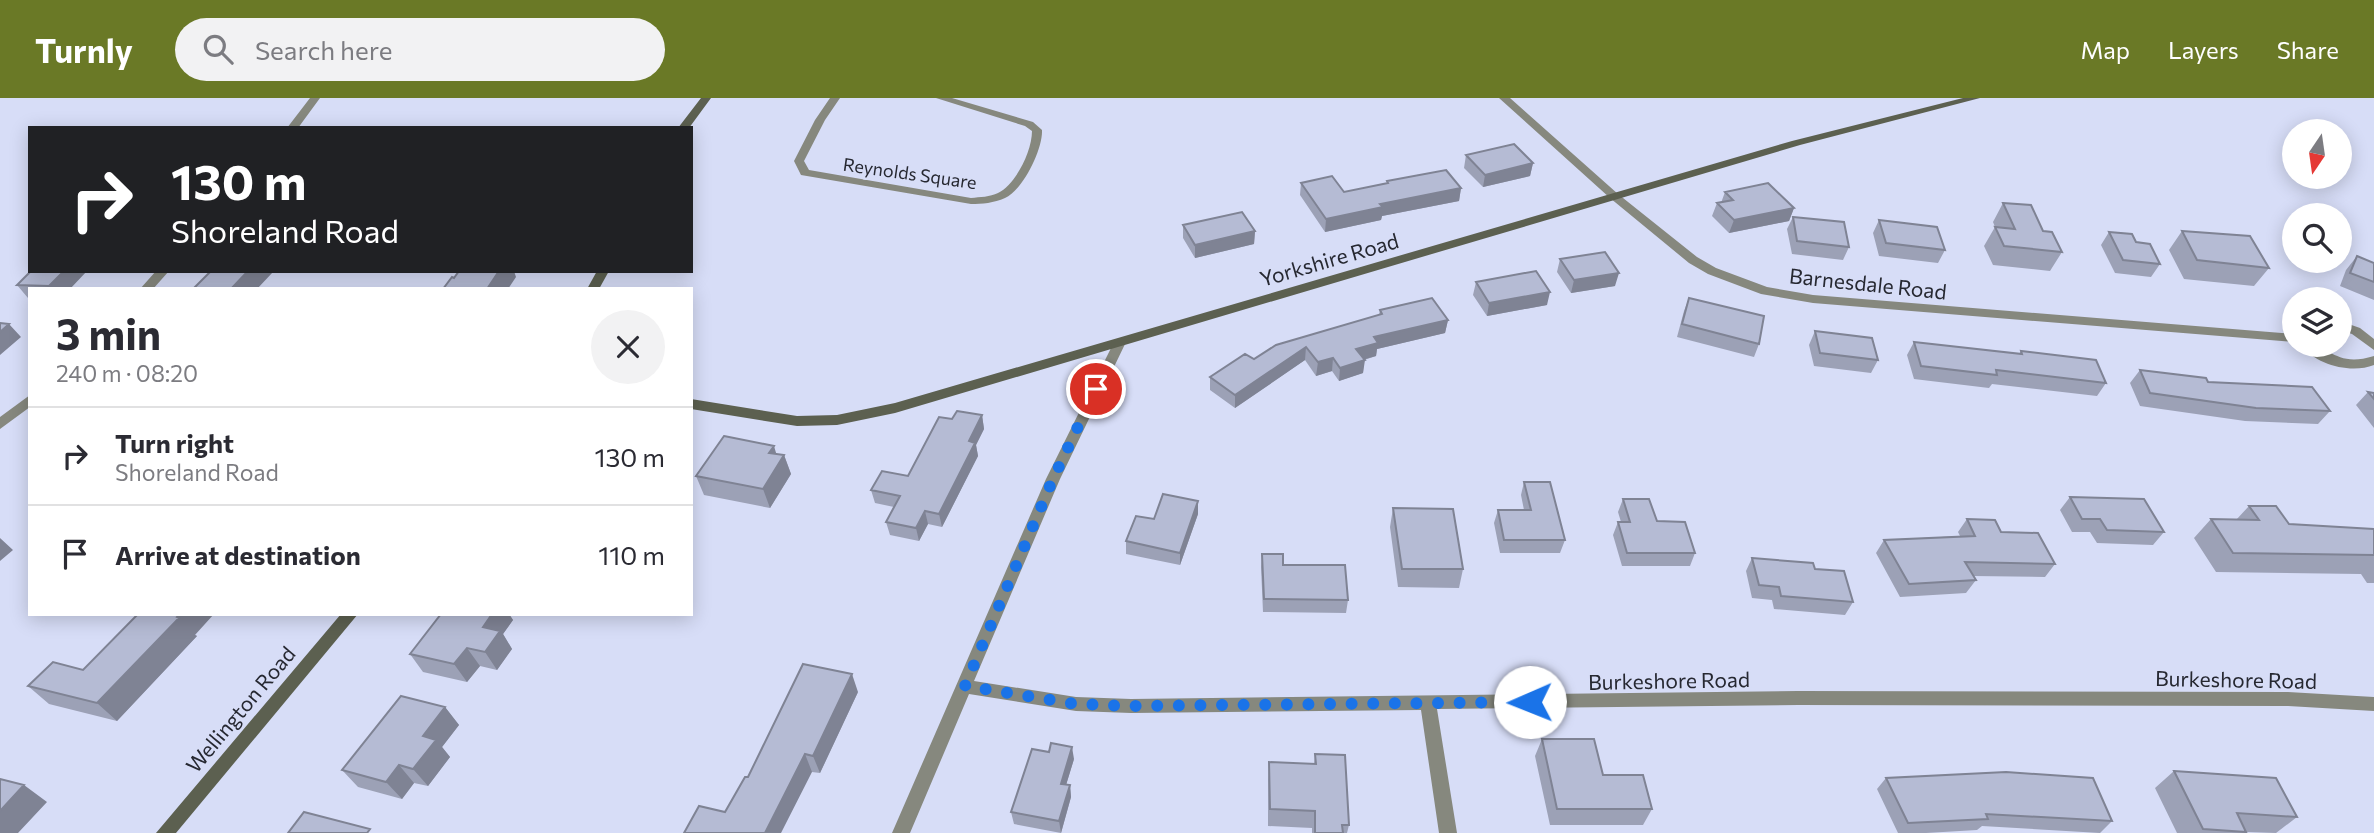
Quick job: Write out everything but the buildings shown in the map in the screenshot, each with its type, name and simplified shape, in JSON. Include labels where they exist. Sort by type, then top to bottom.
[{"type":"street","points":[[294,126],[315,98]]},
{"type":"street","points":[[685,126],[706,98]]},
{"type":"street","name":"Reynolds Square","points":[[835,98],[820,120],[799,161],[805,173],[971,201],[996,198],[1013,188],[1038,141],[1037,131],[1029,124],[941,98]]},
{"type":"street","name":"Barnesdale Road","points":[[1504,98],[1614,196],[1693,260],[1738,282],[1789,296],[2282,337]]},
{"type":"street","name":"Yorkshire Road","points":[[693,404],[797,421],[837,420],[895,408],[1796,143],[1975,98]]},
{"type":"street","points":[[148,287],[161,273]]},
{"type":"street","points":[[2352,330],[2374,346]]},
{"type":"street","points":[[901,833],[1053,479],[1120,342]]},
{"type":"street","points":[[2327,357],[2346,364],[2359,365],[2374,360]]},
{"type":"street","points":[[0,424],[28,402]]},
{"type":"street","name":"Wellington Road","points":[[165,833],[348,616]]},
{"type":"street","name":"Burkeshore Road","points":[[965,686],[1076,704],[1131,706],[1798,698],[2288,699],[2374,704]]},
{"type":"street","points":[[1428,704],[1448,833]]},
{"type":"route","points":[[1096,389],[1053,479],[965,686],[1076,704],[1131,706],[1530,702]]}]
